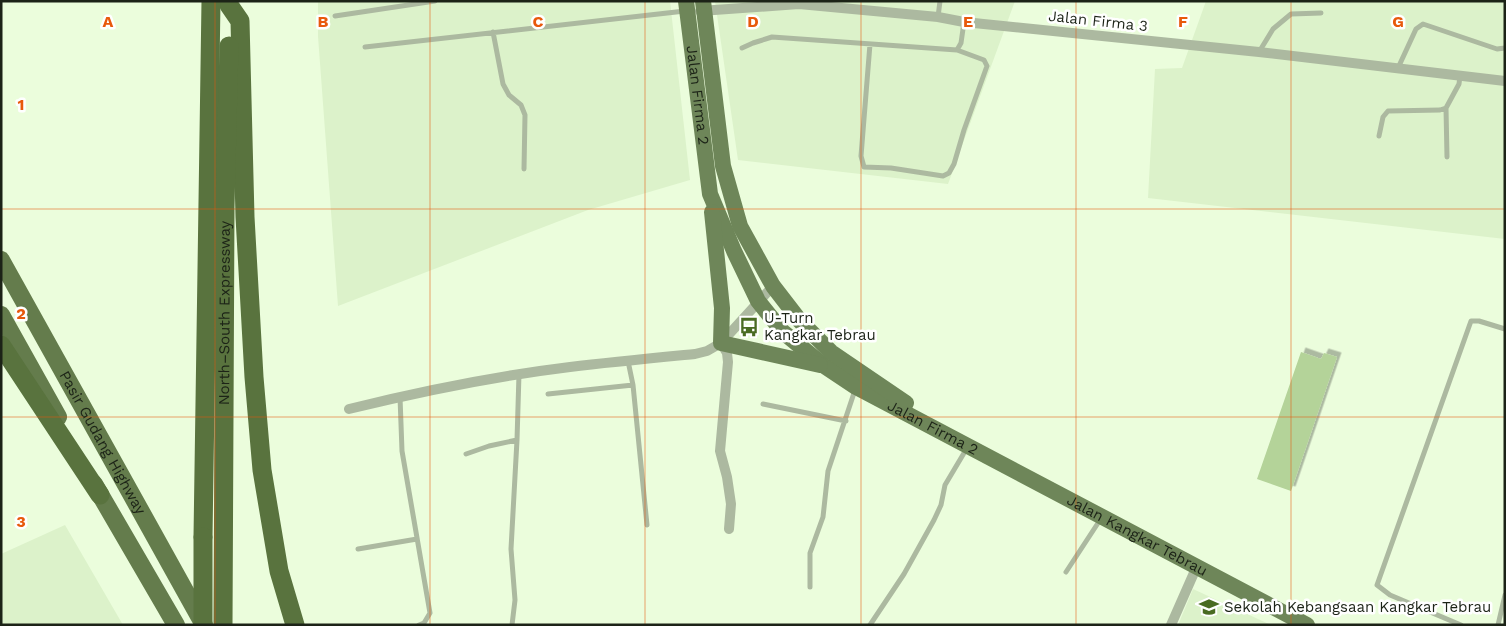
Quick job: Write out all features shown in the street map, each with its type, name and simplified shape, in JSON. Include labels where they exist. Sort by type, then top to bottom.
[{"type":"highway","name":"North–South Expressway","points":[[203,625],[211,1]]},
{"type":"highway","name":"North–South Expressway","points":[[222,625],[225,207],[230,3]]},
{"type":"highway","points":[[230,3],[240,21],[245,217],[254,378],[262,470],[279,571],[295,625]]},
{"type":"highway","name":"Pasir Gudang Highway","points":[[1,260],[203,625]]},
{"type":"highway","name":"Pasir Gudang Highway","points":[[1,315],[100,495],[176,625]]},
{"type":"highway","points":[[1,345],[100,495]]},
{"type":"main road","name":"Jalan Firma 2","points":[[687,6],[710,194],[758,301],[783,332],[823,365],[859,380],[968,445]]},
{"type":"main road","name":"Jalan Firma 2","points":[[704,6],[723,166],[740,226],[773,286],[800,321],[859,380]]},
{"type":"main road","points":[[710,194],[722,308],[721,342],[823,365]]},
{"type":"main road","name":"Jalan Kangkar Tebrau","points":[[968,445],[1308,625]]},
{"type":"street","name":"Jalan Firma 3","points":[[687,6],[824,4],[938,17],[964,22],[1259,52],[1505,81]]},
{"type":"street","points":[[349,409],[519,374],[696,354],[707,351],[721,342],[773,286]]},
{"type":"street","points":[[721,342],[727,353],[728,362],[720,451],[727,477],[731,504],[729,529]]},
{"type":"street","points":[[1172,625],[1197,566]]},
{"type":"lane","points":[[335,16],[435,1]]},
{"type":"lane","points":[[938,17],[940,1]]},
{"type":"lane","points":[[365,47],[687,6]]},
{"type":"lane","points":[[1259,52],[1274,29],[1291,14],[1321,13]]},
{"type":"lane","points":[[957,50],[961,43],[964,22]]},
{"type":"lane","points":[[1398,68],[1416,29],[1423,24],[1498,49],[1505,48]]},
{"type":"lane","points":[[494,32],[501,77],[505,89],[521,105],[525,115],[524,169]]},
{"type":"lane","points":[[742,48],[772,37],[957,50],[984,60],[988,66],[964,130],[954,164],[949,173],[943,176],[891,168],[864,167],[862,164],[861,156],[870,44]]},
{"type":"lane","points":[[1447,157],[1446,108],[1459,84],[1460,75]]},
{"type":"lane","points":[[1379,136],[1383,117],[1388,111],[1440,110],[1446,108]]},
{"type":"lane","points":[[1461,625],[1390,595],[1377,585],[1471,321],[1479,321],[1505,329]]},
{"type":"lane","points":[[628,361],[633,385],[647,525]]},
{"type":"lane","points":[[512,625],[515,600],[511,549],[519,374]]},
{"type":"lane","points":[[810,587],[810,553],[823,517],[828,471],[859,380]]},
{"type":"lane","points":[[548,394],[633,385]]},
{"type":"lane","points":[[400,397],[402,451],[430,613],[424,624],[419,625]]},
{"type":"lane","points":[[763,404],[846,421]]},
{"type":"lane","points":[[466,454],[489,446],[517,440]]},
{"type":"lane","points":[[870,625],[904,574],[934,520],[941,505],[945,485],[968,445]]},
{"type":"lane","points":[[1066,572],[1102,517]]},
{"type":"lane","points":[[358,549],[417,539]]},
{"type":"lane","points":[[1498,625],[1505,596]]},
{"type":"shaded area","points":[[318,1],[670,1],[690,180],[588,210],[338,306],[318,36]]},
{"type":"shaded area","points":[[715,1],[1015,1],[948,184],[738,160]]},
{"type":"shaded area","points":[[1206,1],[1505,1],[1505,239],[1148,198],[1155,69],[1182,68]]},
{"type":"shaded area","points":[[65,525],[123,625],[1,625],[1,554]]},
{"type":"shaded area","name":"Sekolah Kebangsaan Kangkar Tebrau","points":[[1193,589],[1271,625],[1178,625]]},
{"type":"building","points":[[1301,352],[1321,359],[1324,353],[1337,357],[1291,491],[1257,479]]},
{"type":"place","name":"U-Turn Kangkar Tebrau","points":[[749,327]]},
{"type":"place","name":"Sekolah Kebangsaan Kangkar Tebrau","points":[[1209,607]]}]
